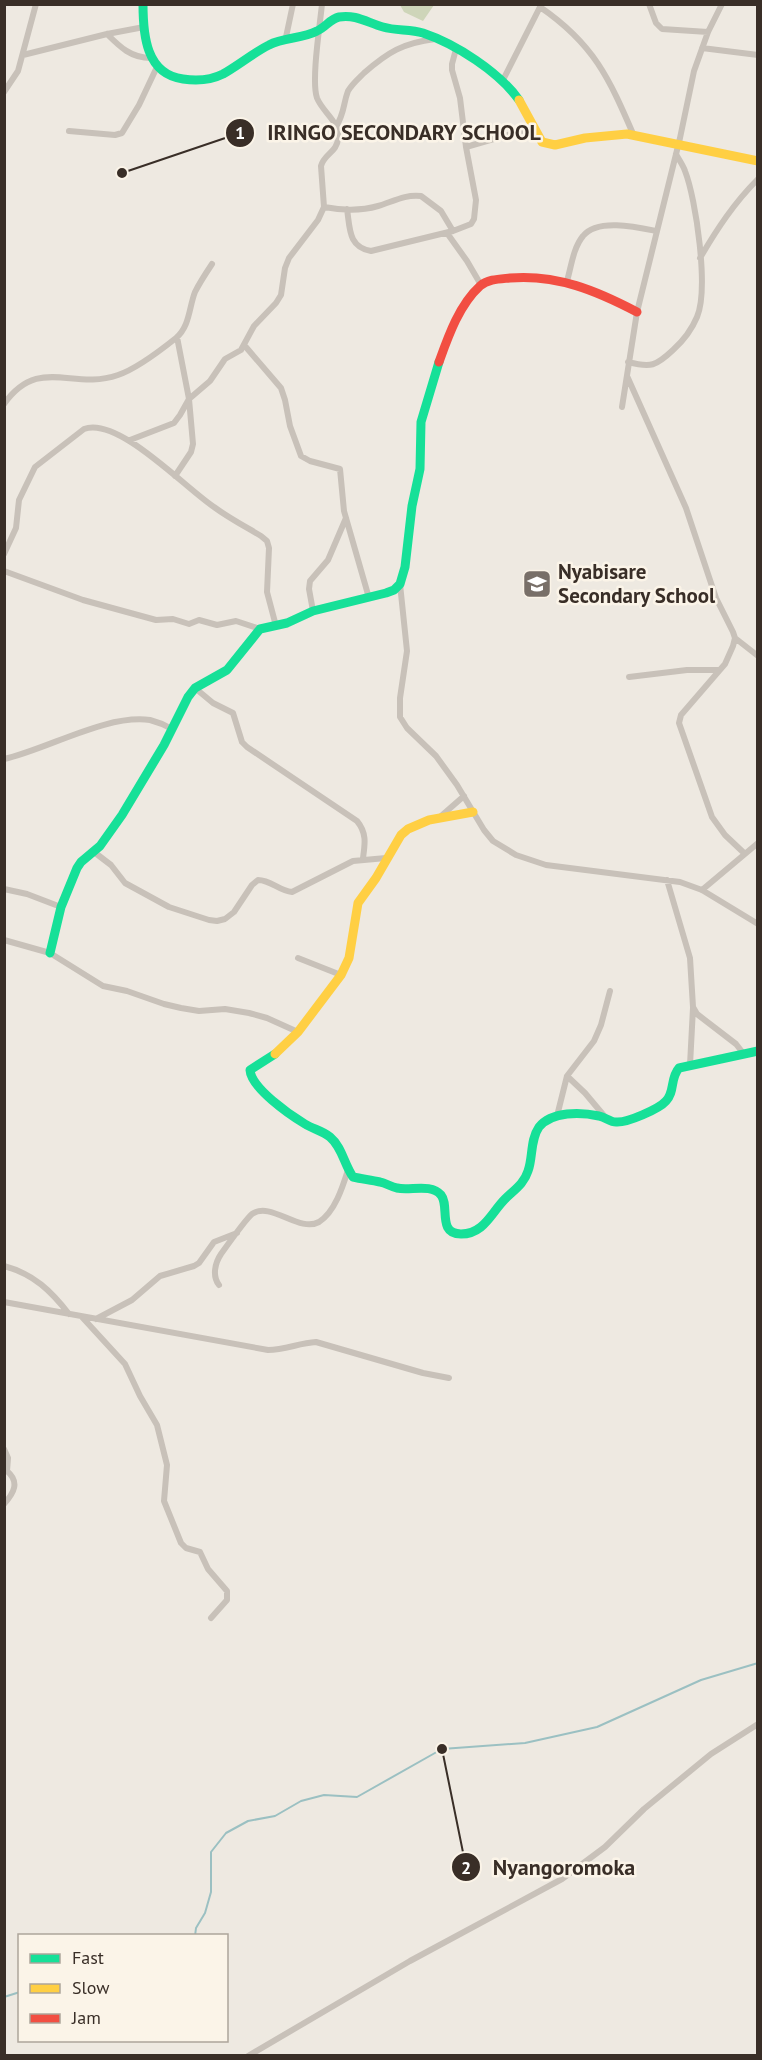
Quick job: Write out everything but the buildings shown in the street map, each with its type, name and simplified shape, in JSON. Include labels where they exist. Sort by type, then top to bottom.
[{"type":"street","points":[[4,92],[18,71],[36,4]]},
{"type":"street","points":[[143,4],[144,27],[151,58],[156,69],[167,77],[202,81],[222,74],[259,50],[286,37],[307,35],[320,30],[330,19],[359,17],[384,28],[420,33],[436,39],[484,64],[503,80],[518,99],[532,128],[542,142],[555,145],[611,135],[634,136],[677,150],[758,161]]},
{"type":"street","points":[[286,37],[293,4]]},
{"type":"street","points":[[129,440],[174,423],[189,399],[210,381],[225,360],[244,346],[254,326],[281,295],[289,258],[318,220],[324,207],[321,166],[322,161],[336,148],[338,136],[336,127],[317,98],[316,64],[322,4]]},
{"type":"street","points":[[649,4],[656,23],[662,29],[708,32]]},
{"type":"street","points":[[622,407],[638,312],[694,71],[708,32],[722,4]]},
{"type":"street","points":[[503,80],[541,6],[570,30],[596,58],[608,78],[634,136]]},
{"type":"street","points":[[23,55],[144,27]]},
{"type":"street","points":[[107,34],[135,57],[151,58]]},
{"type":"street","points":[[336,127],[343,116],[349,90],[377,62],[394,49],[436,39]]},
{"type":"street","points":[[702,48],[758,56]]},
{"type":"street","points":[[347,209],[352,237],[356,245],[371,251],[471,225],[476,212],[476,200],[460,98],[452,70],[456,49]]},
{"type":"street","points":[[69,131],[115,135],[122,133],[139,105],[156,69]]},
{"type":"street","points":[[466,147],[532,128]]},
{"type":"street","points":[[628,362],[650,366],[659,362],[676,348],[698,316],[701,301],[700,259],[690,188],[677,150]]},
{"type":"street","points":[[700,259],[734,205],[758,179]]},
{"type":"street","points":[[324,207],[347,209],[376,207],[398,198],[421,196],[441,211],[450,232],[481,285]]},
{"type":"street","points":[[567,282],[576,249],[585,233],[604,226],[618,225],[656,231]]},
{"type":"street","points":[[4,404],[22,384],[41,377],[86,380],[119,375],[137,365],[177,337],[187,322],[196,290],[212,264]]},
{"type":"street","points":[[638,312],[595,291],[567,282],[536,277],[496,279],[481,285],[471,297],[450,337],[429,391],[421,421],[421,464],[400,584],[406,651],[400,717],[407,728],[436,756],[493,841],[505,850],[546,865],[680,882],[702,890],[758,924]]},
{"type":"street","points":[[175,476],[191,452],[193,444],[189,399],[177,337]]},
{"type":"street","points":[[244,346],[281,388],[290,426],[301,456],[310,462],[340,469],[346,518],[369,598]]},
{"type":"street","points":[[627,376],[686,508],[716,598],[735,638],[758,656]]},
{"type":"street","points":[[4,554],[16,528],[21,494],[35,467],[84,429],[90,426],[100,427],[129,440],[214,507],[267,541],[269,548],[267,592],[276,626]]},
{"type":"street","points":[[313,611],[310,581],[328,560],[346,518]]},
{"type":"street","points":[[4,571],[83,600],[156,620],[173,620],[189,624],[200,620],[217,625],[231,620],[260,629],[296,620],[313,611],[394,590],[400,584]]},
{"type":"street","points":[[51,953],[61,907],[77,868],[109,835],[128,806],[188,697],[195,688],[227,670],[260,629]]},
{"type":"street","points":[[735,638],[730,655],[681,714],[679,723],[712,817],[725,835],[744,854]]},
{"type":"street","points":[[629,677],[687,670],[719,670]]},
{"type":"street","points":[[195,688],[213,703],[233,713],[242,742],[247,747],[357,821],[366,840],[363,858]]},
{"type":"street","points":[[4,759],[115,723],[150,720],[172,729]]},
{"type":"street","points":[[439,817],[464,796]]},
{"type":"street","points":[[473,812],[439,817],[404,832],[358,903],[348,958],[341,975],[298,1032],[269,1059],[252,1068],[250,1074],[254,1081],[304,1124],[334,1140],[348,1169],[356,1178],[381,1182],[391,1187],[434,1189],[442,1196],[445,1222],[449,1230],[455,1234],[466,1233],[485,1224],[502,1202],[524,1180],[530,1166],[536,1130],[544,1122],[572,1113],[590,1114],[619,1122],[662,1104],[671,1095],[674,1072],[679,1068],[758,1051]]},
{"type":"street","points":[[702,890],[758,843]]},
{"type":"street","points":[[94,852],[111,865],[125,883],[169,907],[217,921],[225,919],[234,912],[255,881],[265,880],[286,891],[295,892],[345,864],[363,858],[386,858]]},
{"type":"street","points":[[668,880],[690,957],[693,1008],[690,1065]]},
{"type":"street","points":[[4,889],[27,894],[61,907]]},
{"type":"street","points":[[4,940],[51,953],[103,987],[127,991],[181,1008],[249,1013],[267,1018],[298,1032]]},
{"type":"street","points":[[298,958],[341,975]]},
{"type":"street","points":[[557,1116],[567,1076],[594,1041],[610,991]]},
{"type":"street","points":[[693,1008],[697,1014],[736,1044],[743,1053]]},
{"type":"street","points":[[567,1076],[606,1118]]},
{"type":"street","points":[[219,1285],[215,1274],[218,1259],[253,1214],[258,1212],[279,1215],[306,1224],[319,1222],[338,1197],[348,1169]]},
{"type":"street","points":[[96,1320],[132,1300],[160,1276],[199,1263],[214,1242],[237,1233]]},
{"type":"street","points":[[4,1266],[42,1283],[69,1314]]},
{"type":"street","points":[[4,1302],[268,1350],[281,1350],[316,1342],[423,1373],[449,1378]]},
{"type":"street","points":[[82,1317],[125,1364],[157,1425],[167,1465],[165,1503],[181,1543],[186,1548],[200,1552],[208,1569],[227,1591],[226,1600],[211,1618]]},
{"type":"street","points":[[4,1449],[8,1464],[7,1471],[13,1477],[15,1485],[14,1491],[4,1504]]},
{"type":"street","points":[[248,2055],[410,1961],[562,1879],[605,1846],[644,1809],[711,1754],[758,1724]]},
{"type":"green space","points":[[400,5],[434,5],[423,21],[404,12]]},
{"type":"waterway","points":[[195,1934],[211,1892],[211,1852],[226,1833],[248,1821],[275,1816],[301,1801],[324,1795],[357,1797],[442,1749],[525,1743],[597,1727],[701,1680],[758,1663]]},
{"type":"waterway","points":[[4,1997],[18,1993]]},
{"type":"traffic: fast","points":[[143,4],[144,28],[149,51],[161,70],[171,76],[193,80],[218,76],[269,45],[311,34],[330,21],[345,16],[388,28],[423,33],[449,44],[489,69],[519,100]]},
{"type":"traffic: fast","points":[[50,953],[61,907],[77,868],[100,846],[122,815],[195,688],[227,670],[260,629],[287,623],[313,611],[386,593],[394,590],[400,584],[405,567],[412,506],[420,469],[421,422],[439,362]]},
{"type":"traffic: fast","points":[[275,1054],[250,1070],[252,1077],[264,1093],[298,1120],[330,1137],[353,1177],[402,1189],[426,1188],[437,1191],[445,1206],[446,1225],[454,1233],[461,1234],[481,1227],[521,1183],[530,1166],[536,1132],[551,1118],[567,1114],[599,1116],[616,1122],[635,1118],[657,1108],[666,1101],[679,1068],[758,1051]]},
{"type":"traffic: slow","points":[[519,100],[542,142],[555,145],[585,138],[627,134],[758,161]]},
{"type":"traffic: slow","points":[[275,1054],[298,1032],[341,975],[349,958],[358,903],[376,878],[401,835],[408,829],[429,820],[473,812]]},
{"type":"traffic: jam","points":[[439,362],[446,342],[466,302],[480,286],[490,281],[527,277],[560,281],[607,297],[637,312]]},
{"type":"place","name":"IRINGO SECONDARY SCHOOL","points":[[122,173]]},
{"type":"place","name":"Nyabisare Secondary School","points":[[537,584]]},
{"type":"place","name":"Nyangoromoka","points":[[442,1749]]}]
